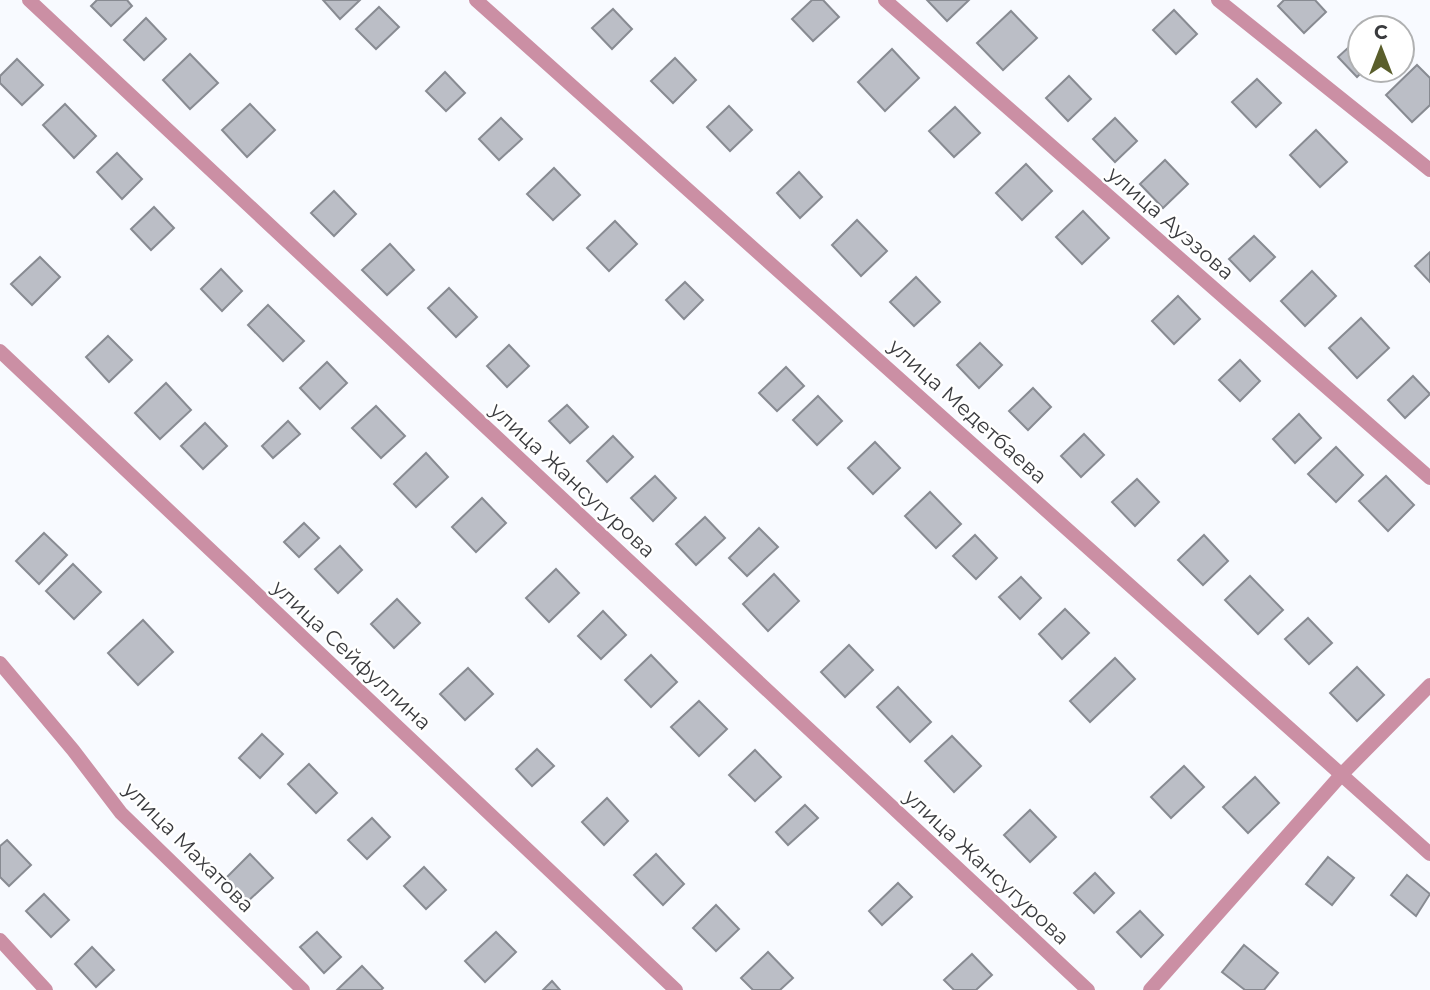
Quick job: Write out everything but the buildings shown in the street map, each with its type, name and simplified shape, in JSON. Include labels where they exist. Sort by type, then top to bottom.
[{"type":"street","name":"улица Жансугурова","points":[[29,0],[1088,990]]},
{"type":"street","name":"улица Медетбаева","points":[[476,0],[1430,854]]},
{"type":"street","name":"улица Ауэзова","points":[[885,0],[1430,478]]},
{"type":"street","points":[[1218,0],[1430,170]]},
{"type":"street","name":"улица Сейфуллина","points":[[0,351],[676,990]]},
{"type":"street","name":"улица Махатова","points":[[0,663],[73,750],[121,813],[303,990]]},
{"type":"street","points":[[1150,990],[1342,774],[1430,684]]},
{"type":"street","points":[[0,940],[46,990]]}]
